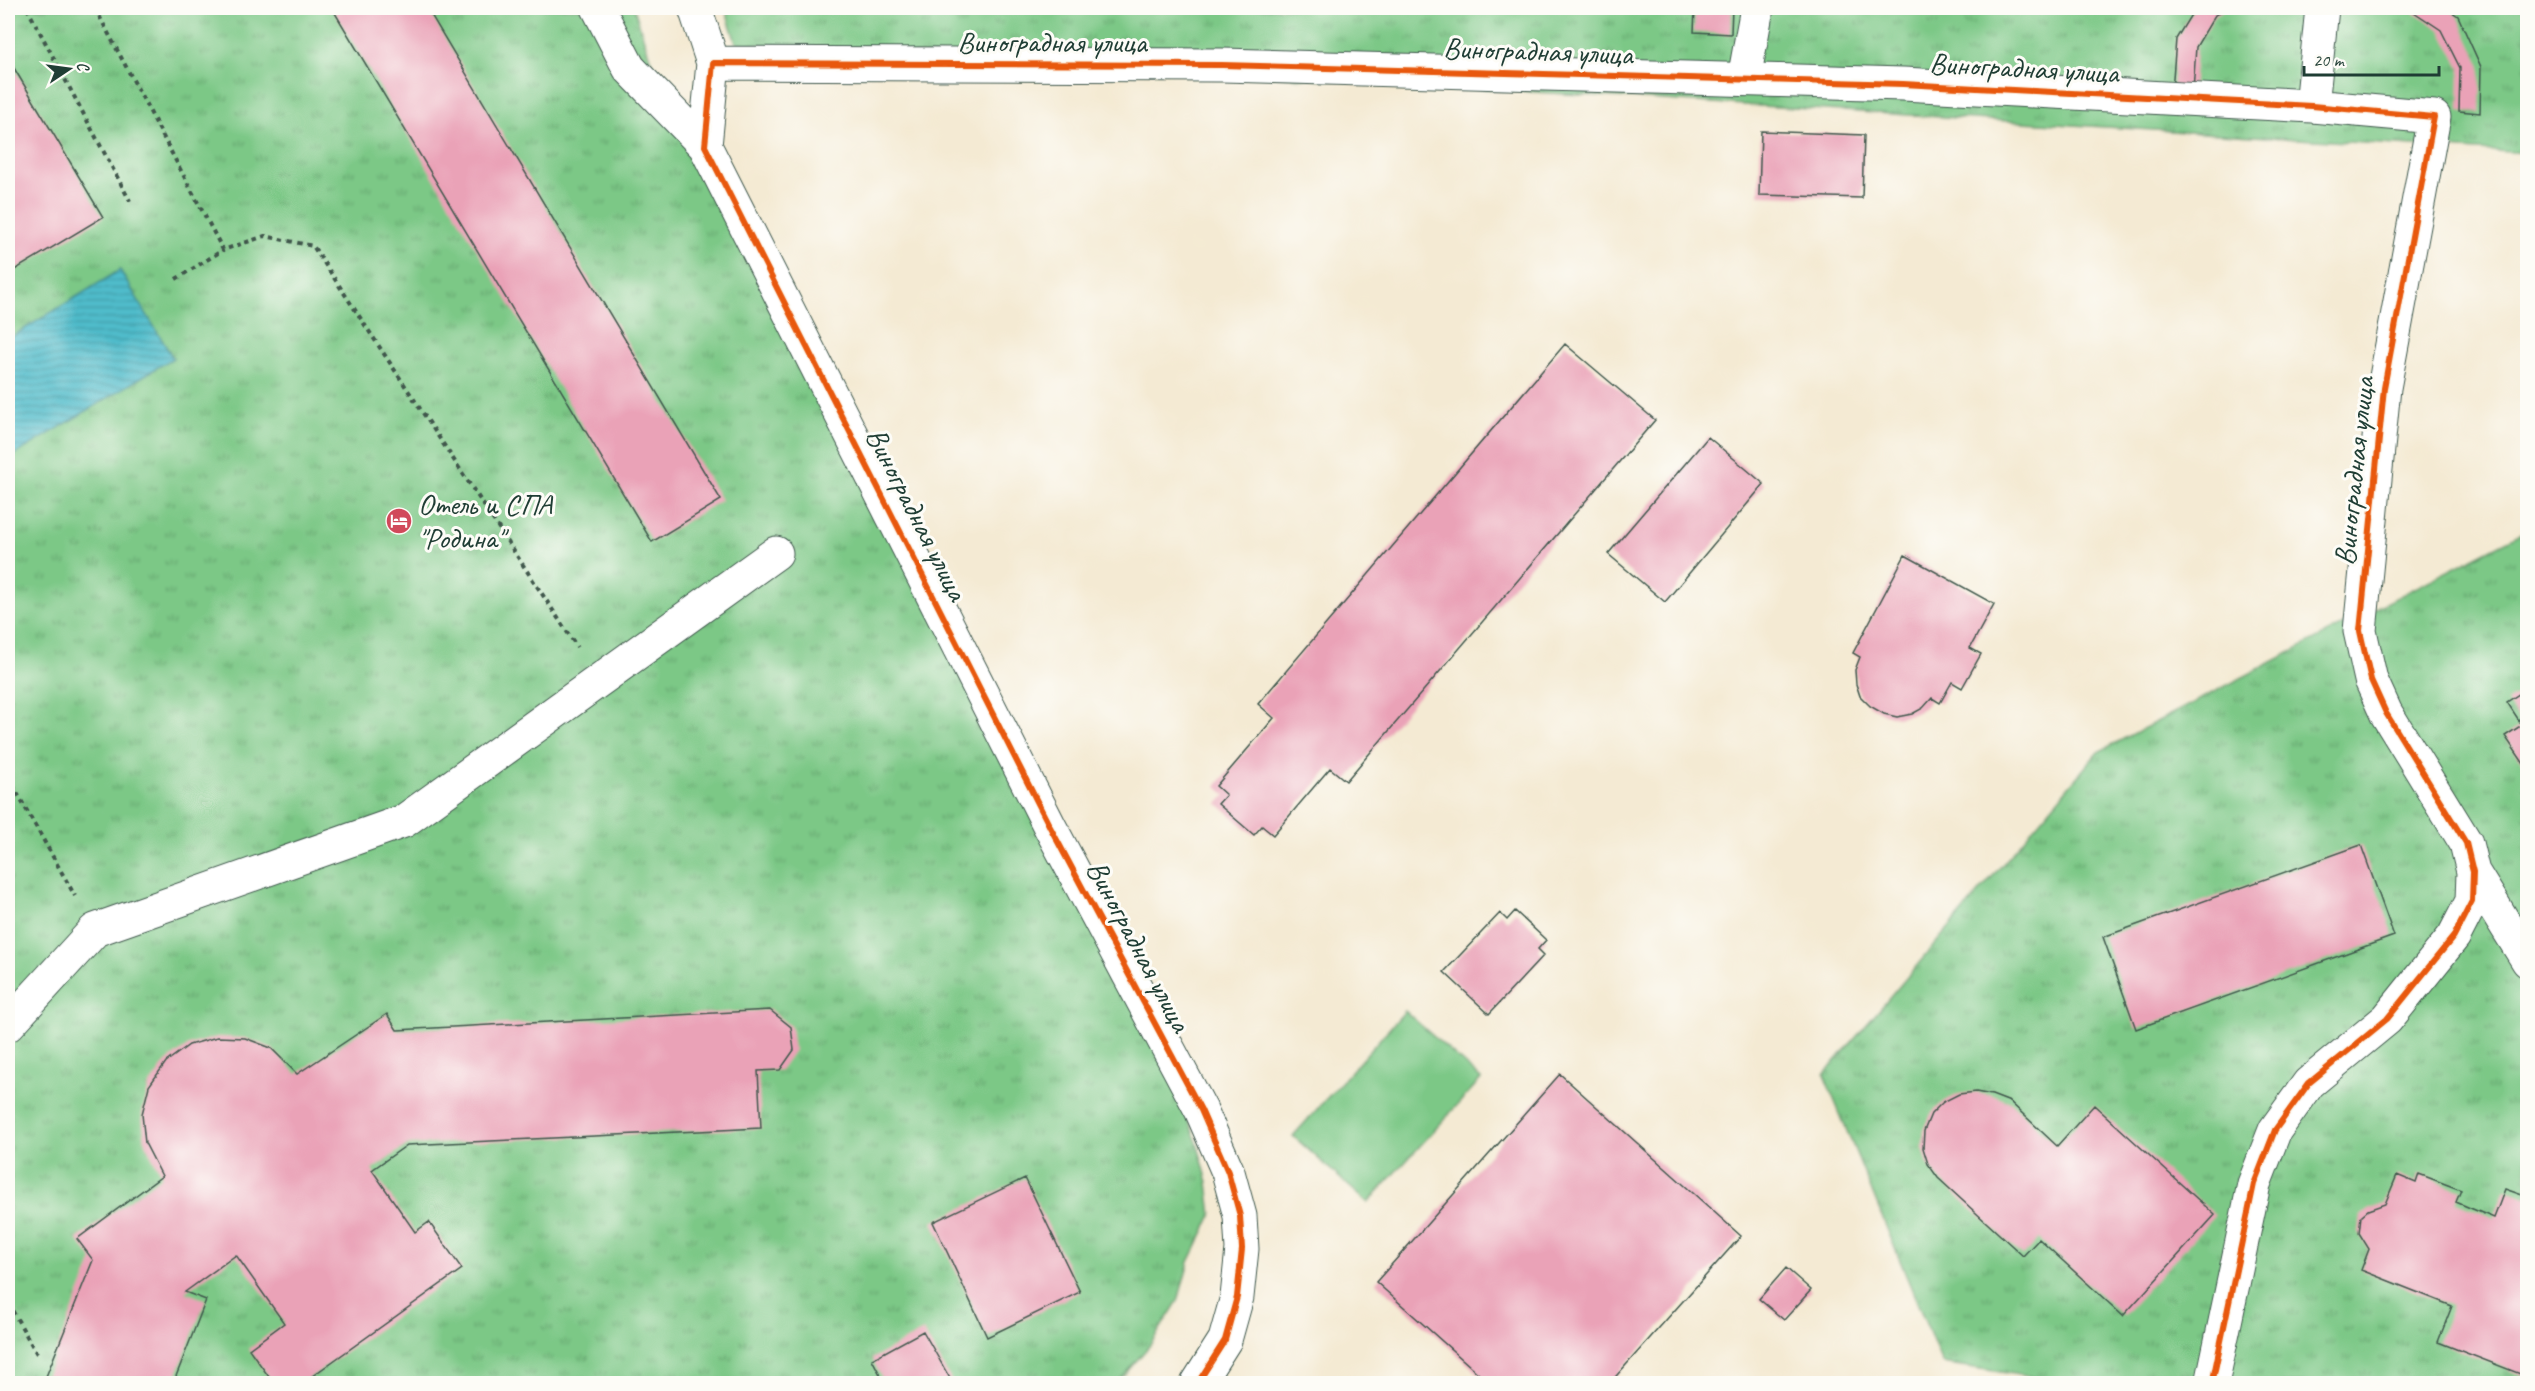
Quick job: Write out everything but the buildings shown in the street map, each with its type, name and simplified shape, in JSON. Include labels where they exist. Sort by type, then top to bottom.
[{"type":"street","name":"Виноградная улица","points":[[598,8],[629,68],[705,146],[1050,827],[1201,1110],[1228,1172],[1240,1216],[1242,1249],[1237,1296],[1225,1340],[1197,1383]]},
{"type":"street","points":[[695,8],[713,63],[705,146]]},
{"type":"street","points":[[1744,79],[1757,8]]},
{"type":"street","points":[[2312,106],[2322,8]]},
{"type":"street","name":"Виноградная улица","points":[[713,63],[1222,65],[1744,79],[1903,84],[2312,106],[2434,117],[2384,388],[2360,631],[2371,680],[2386,713],[2466,843],[2473,872],[2472,902],[2454,936],[2387,1019],[2309,1083],[2275,1130],[2254,1184],[2212,1383]]},
{"type":"street","points":[[8,1025],[95,930],[404,821],[776,553]]},
{"type":"street","points":[[2473,872],[2528,961]]},
{"type":"path","points":[[27,8],[130,201]]},
{"type":"path","points":[[95,8],[223,250]]},
{"type":"path","points":[[176,279],[223,250],[265,236],[313,246],[599,680]]},
{"type":"path","points":[[8,777],[95,930]]},
{"type":"path","points":[[8,1303],[37,1354]]},
{"type":"green space","points":[[8,8],[634,8],[653,67],[1170,1075],[1197,1142],[1208,1182],[1212,1215],[1189,1262],[1178,1301],[1150,1345],[1117,1383],[8,1383]]},
{"type":"green space","points":[[725,8],[2527,8],[2527,153],[736,43]]},
{"type":"green space","points":[[2527,530],[2527,1383],[2079,1384],[1942,1363],[1824,1075],[2098,752]]},
{"type":"green space","points":[[1405,1011],[1481,1079],[1368,1203],[1293,1136]]},
{"type":"water","points":[[120,270],[173,358],[8,459],[8,339]]},
{"type":"cycle path","points":[[1197,1384],[1225,1340],[1237,1297],[1242,1249],[1240,1216],[1228,1172],[1201,1110],[1050,827],[705,146],[713,63],[1222,65],[1903,84],[2312,106],[2434,117],[2384,388],[2360,631],[2371,680],[2386,713],[2466,843],[2473,872],[2472,901],[2454,936],[2387,1019],[2309,1083],[2275,1130],[2254,1184],[2212,1384]]},
{"type":"place","name":"Отель и СПА \"Родина\"","points":[[399,521]]}]
